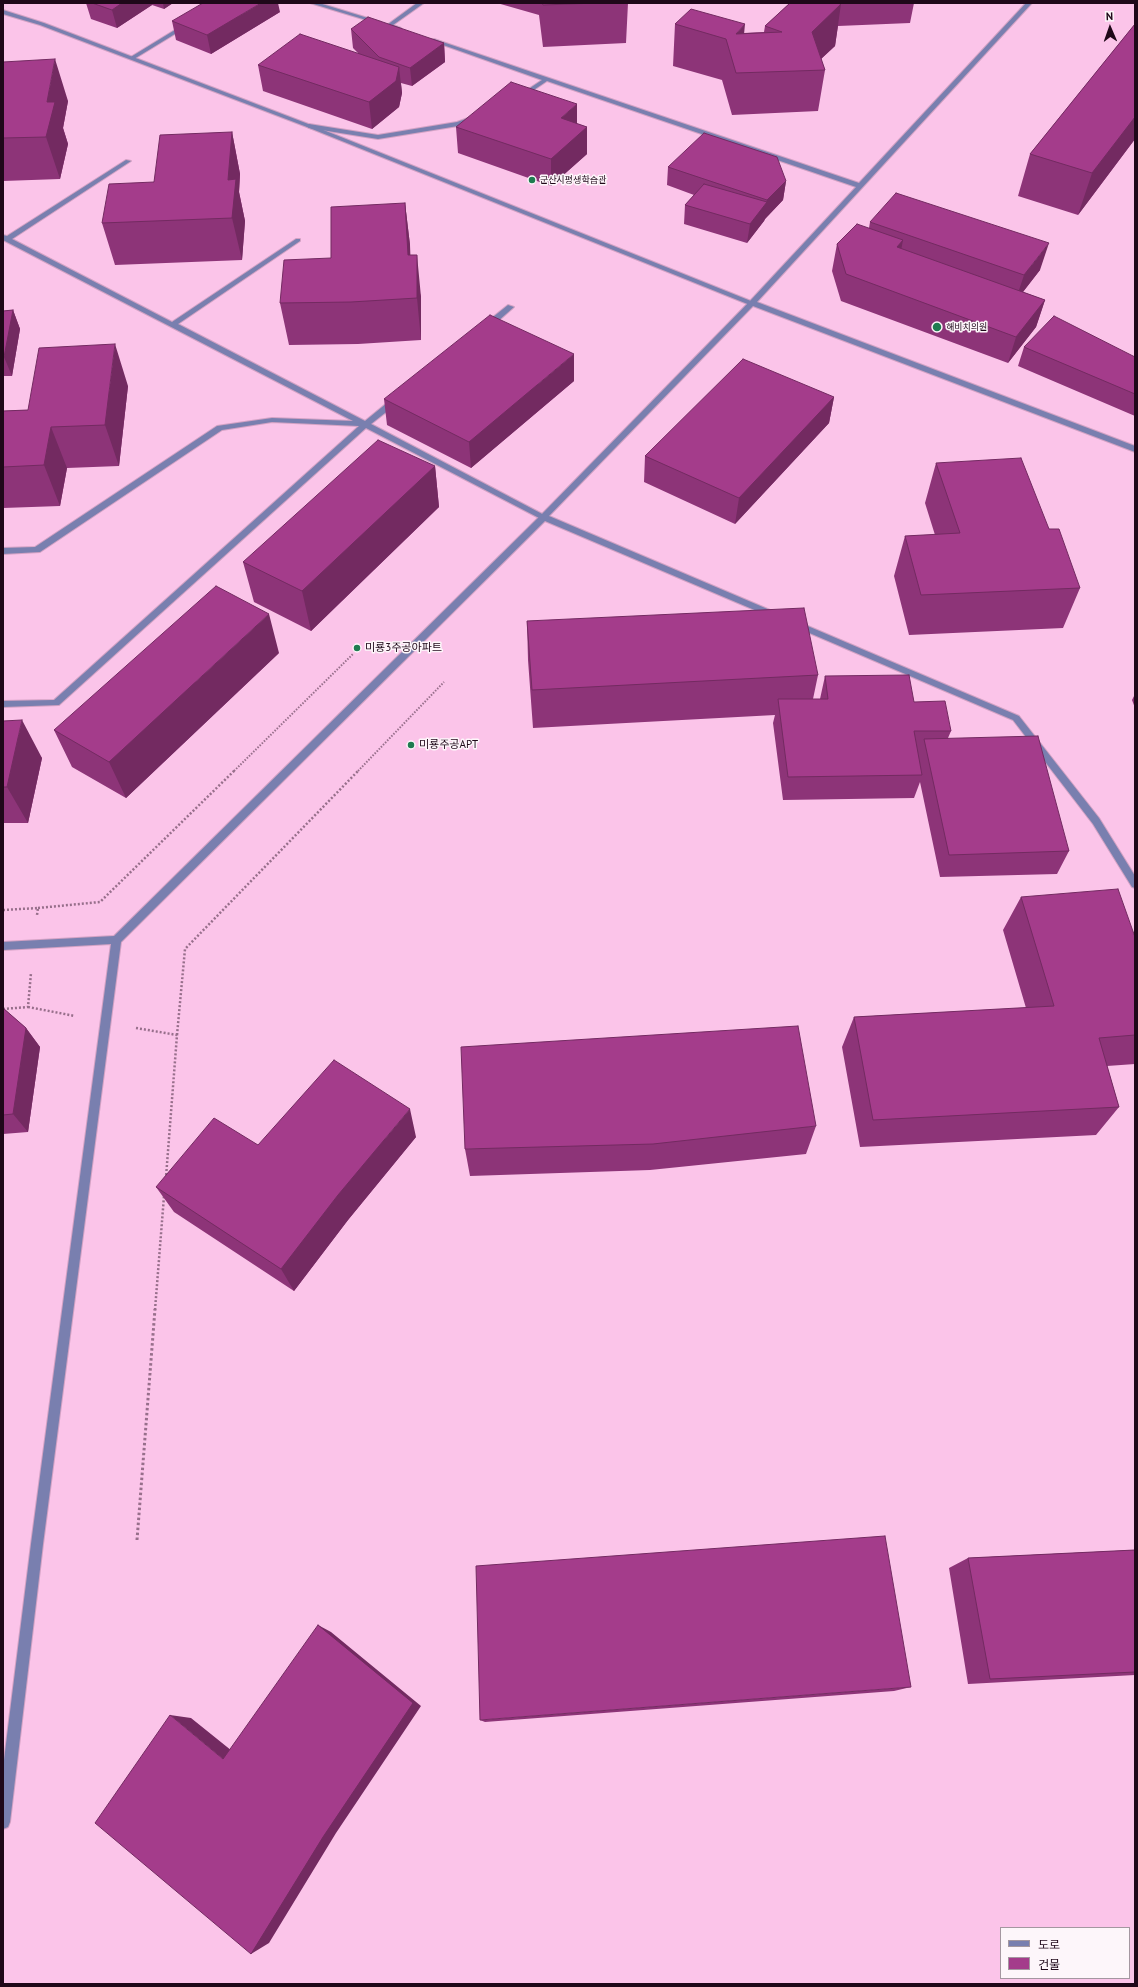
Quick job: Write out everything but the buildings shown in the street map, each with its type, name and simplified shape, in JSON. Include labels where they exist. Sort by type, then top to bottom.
[{"type":"street","points":[[313,3],[404,31]]},
{"type":"street","points":[[389,26],[421,3]]},
{"type":"street","points":[[3,1822],[38,1536],[116,940],[544,517],[752,302],[1030,3]]},
{"type":"street","points":[[3,12],[42,24],[309,126],[752,302],[1135,449]]},
{"type":"street","points":[[132,58],[190,23]]},
{"type":"street","points":[[427,39],[860,186]]},
{"type":"street","points":[[514,101],[547,79]]},
{"type":"street","points":[[309,126],[378,137],[458,124],[480,116]]},
{"type":"street","points":[[5,238],[128,161]]},
{"type":"street","points":[[5,238],[544,517],[1016,718],[1096,821],[1135,884]]},
{"type":"street","points":[[172,325],[298,240]]},
{"type":"street","points":[[480,331],[510,307]]},
{"type":"street","points":[[3,704],[56,703],[365,425],[402,395]]},
{"type":"street","points":[[3,551],[37,550],[220,428],[272,420],[365,425]]},
{"type":"street","points":[[3,946],[116,940]]},
{"type":"path","points":[[38,908],[100,902],[353,654]]},
{"type":"path","points":[[165,1185],[185,949],[444,682]]},
{"type":"path","points":[[28,1007],[177,1036]]},
{"type":"path","points":[[137,1540],[164,1193]]},
{"type":"place","name":"군산시평생학습관","points":[[532,180]]},
{"type":"place","name":"해비치의원","points":[[937,327]]},
{"type":"place","name":"미룡3주공아파트","points":[[357,648]]},
{"type":"place","name":"미룡주공APT","points":[[411,745]]}]
